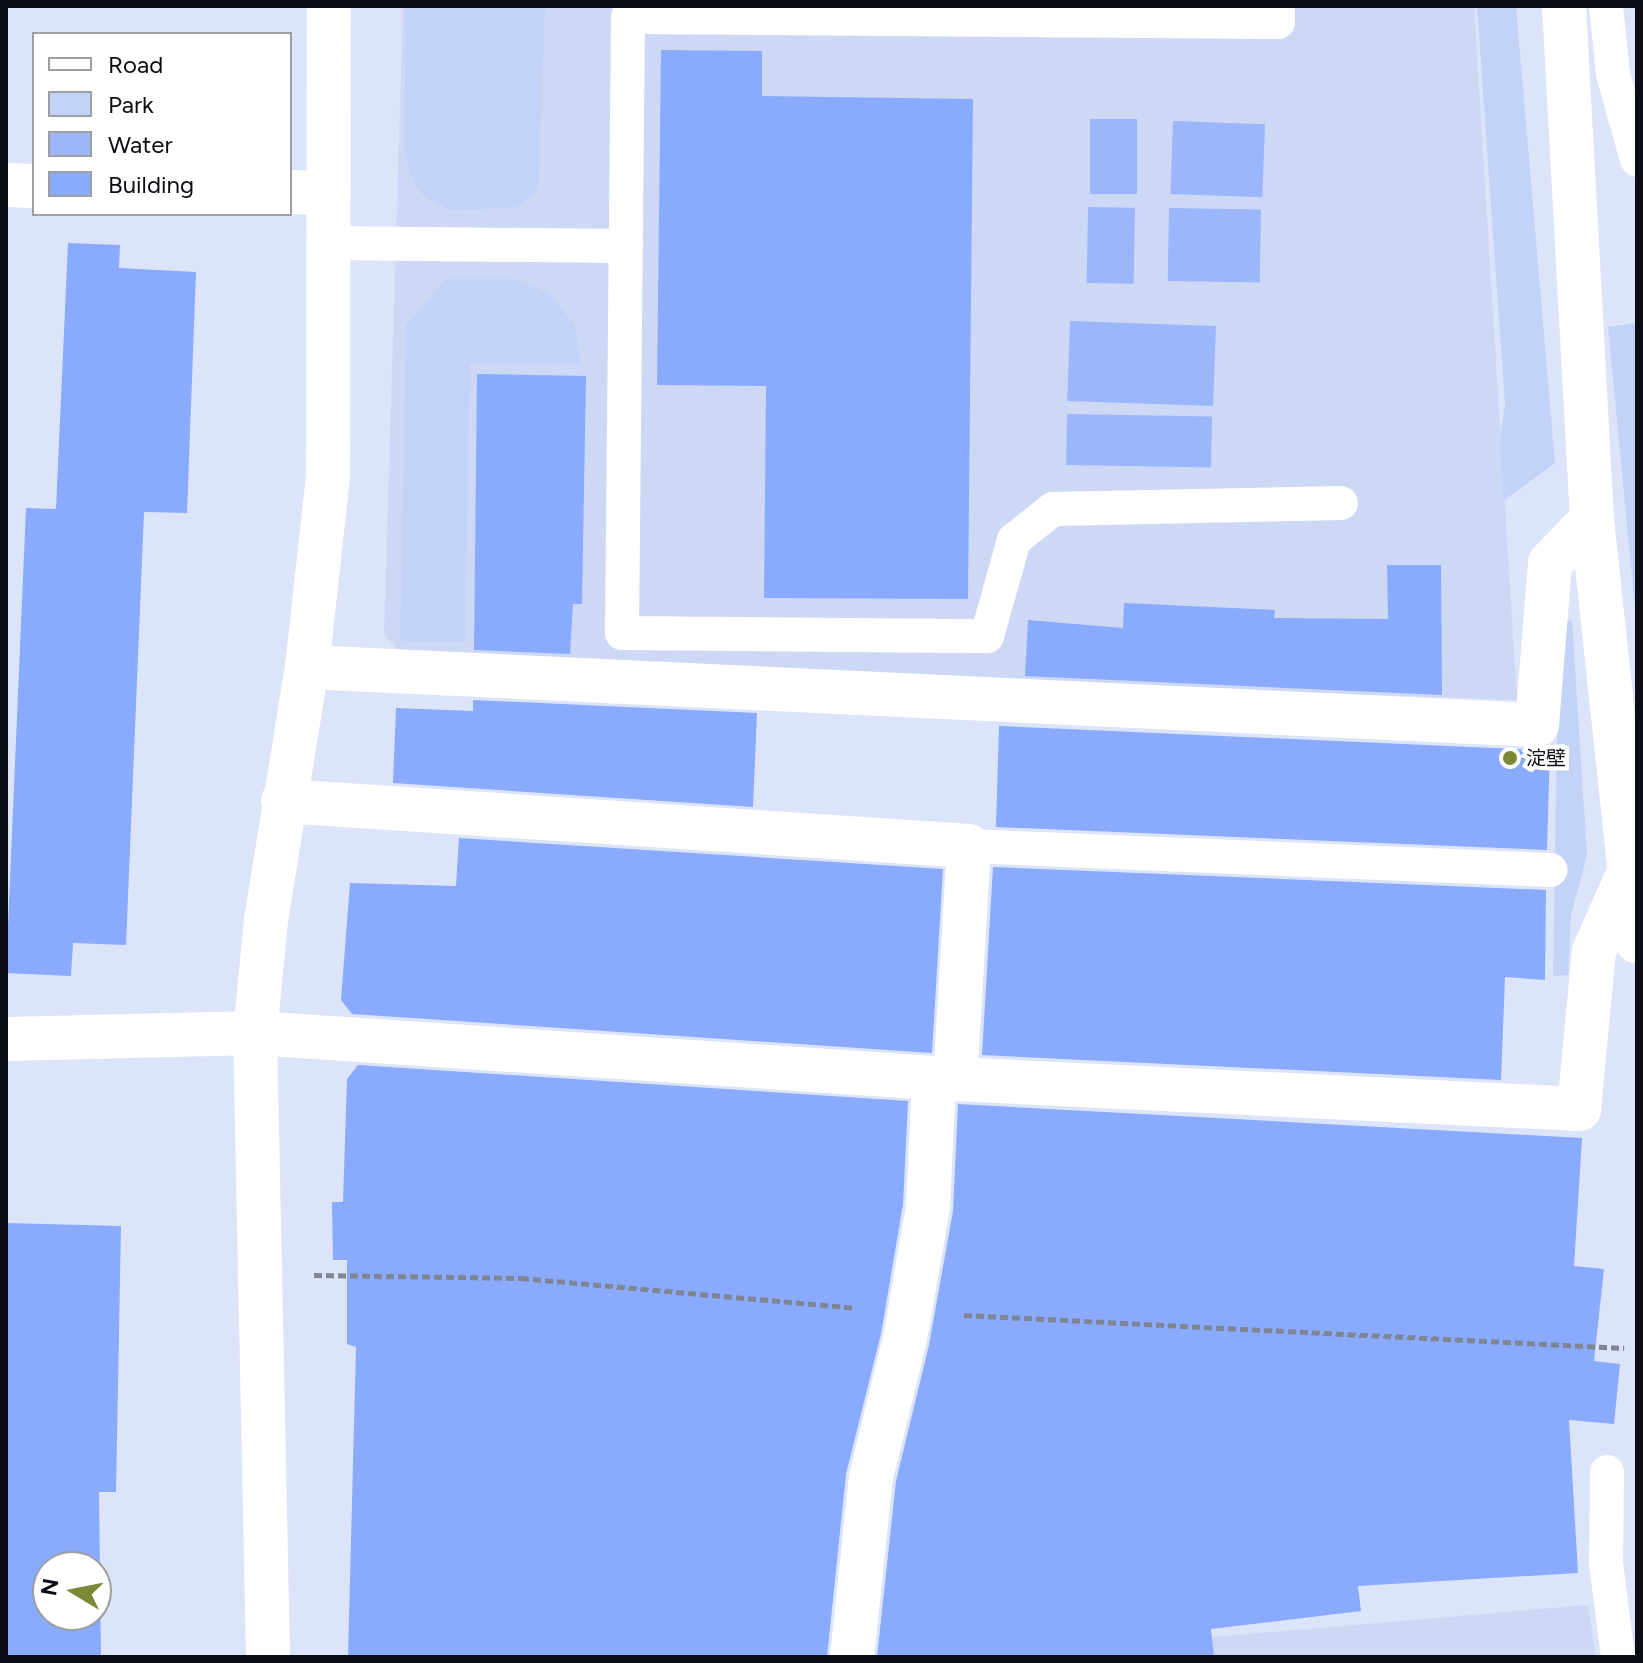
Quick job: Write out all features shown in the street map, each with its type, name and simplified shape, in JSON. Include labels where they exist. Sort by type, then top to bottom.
[{"type":"street","points":[[268,1657],[255,1033],[283,801],[307,667],[328,476],[330,243],[309,193],[329,6]]},
{"type":"street","points":[[1564,6],[1592,519],[1637,942]]},
{"type":"street","points":[[6,185],[32,186]]},
{"type":"street","points":[[307,667],[1537,725],[1550,563],[1592,519]]},
{"type":"street","points":[[283,801],[969,846],[928,1207],[905,1339],[871,1477],[852,1657]]},
{"type":"street","points":[[6,1039],[255,1033],[944,1079],[1579,1109],[1594,951],[1630,870]]},
{"type":"lane","points":[[1278,6],[1278,22],[628,17],[622,633],[987,636],[1014,540],[1053,509],[1341,503]]},
{"type":"lane","points":[[1606,6],[1613,74],[1637,160]]},
{"type":"lane","points":[[330,243],[626,246]]},
{"type":"lane","points":[[969,846],[1551,870]]},
{"type":"lane","points":[[1607,1472],[1606,1563],[1618,1657]]},
{"type":"shaded area","points":[[403,6],[1474,6],[1517,700],[407,658],[384,635]]},
{"type":"shaded area","points":[[1588,1605],[1596,1657],[1062,1657],[1062,1650]]},
{"type":"green space","points":[[406,6],[545,6],[539,181],[536,192],[519,207],[451,211],[423,195],[414,182],[404,152]]},
{"type":"green space","points":[[1477,6],[1516,6],[1555,463],[1503,501],[1500,439],[1505,405]]},
{"type":"green space","points":[[446,279],[515,279],[551,294],[575,325],[581,365],[470,363],[465,642],[400,641],[406,325]]},
{"type":"green space","points":[[1637,323],[1637,629],[1608,327]]},
{"type":"green space","points":[[1572,620],[1587,855],[1571,915],[1568,975],[1553,976],[1559,624]]},
{"type":"water","points":[[1090,119],[1137,119],[1137,194],[1090,194]]},
{"type":"water","points":[[1173,121],[1265,124],[1262,197],[1170,194]]},
{"type":"water","points":[[1088,207],[1135,208],[1134,284],[1087,283]]},
{"type":"water","points":[[1169,208],[1261,210],[1260,283],[1168,281]]},
{"type":"water","points":[[1070,321],[1216,326],[1213,406],[1067,401]]},
{"type":"water","points":[[1067,414],[1212,417],[1211,468],[1066,465]]},
{"type":"building","points":[[661,50],[762,51],[762,96],[973,99],[968,599],[764,598],[766,386],[657,385]]},
{"type":"building","points":[[68,243],[120,245],[119,268],[196,272],[187,513],[144,512],[126,945],[73,943],[71,976],[6,973],[26,508],[56,509]]},
{"type":"building","points":[[477,374],[586,376],[582,604],[573,604],[570,654],[474,650]]},
{"type":"building","points":[[1387,565],[1441,565],[1442,695],[1025,676],[1028,620],[1123,628],[1124,603],[1275,610],[1274,618],[1388,619]]},
{"type":"building","points":[[473,700],[757,713],[753,807],[393,783],[396,708],[473,711]]},
{"type":"building","points":[[999,726],[1536,750],[1550,746],[1547,850],[996,827]]},
{"type":"building","points":[[459,838],[943,869],[932,1053],[352,1014],[341,1000],[350,883],[456,886]]},
{"type":"building","points":[[993,867],[1546,890],[1545,980],[1505,977],[1501,1080],[982,1055]]},
{"type":"building","points":[[358,1065],[908,1101],[903,1204],[881,1334],[846,1474],[827,1657],[348,1657],[356,1347],[347,1344],[347,1260],[333,1260],[332,1202],[343,1202],[347,1079]]},
{"type":"building","points":[[958,1104],[1582,1138],[1574,1266],[1604,1269],[1594,1361],[1620,1364],[1614,1424],[1569,1420],[1578,1573],[1358,1586],[1361,1611],[1211,1629],[1214,1657],[877,1657],[896,1481],[929,1345],[953,1211]]},
{"type":"building","points":[[6,1223],[121,1226],[116,1492],[99,1492],[100,1551],[32,1551],[32,1631],[101,1631],[101,1657],[6,1657]]},
{"type":"place","name":"淀壁","points":[[1510,758]]}]
